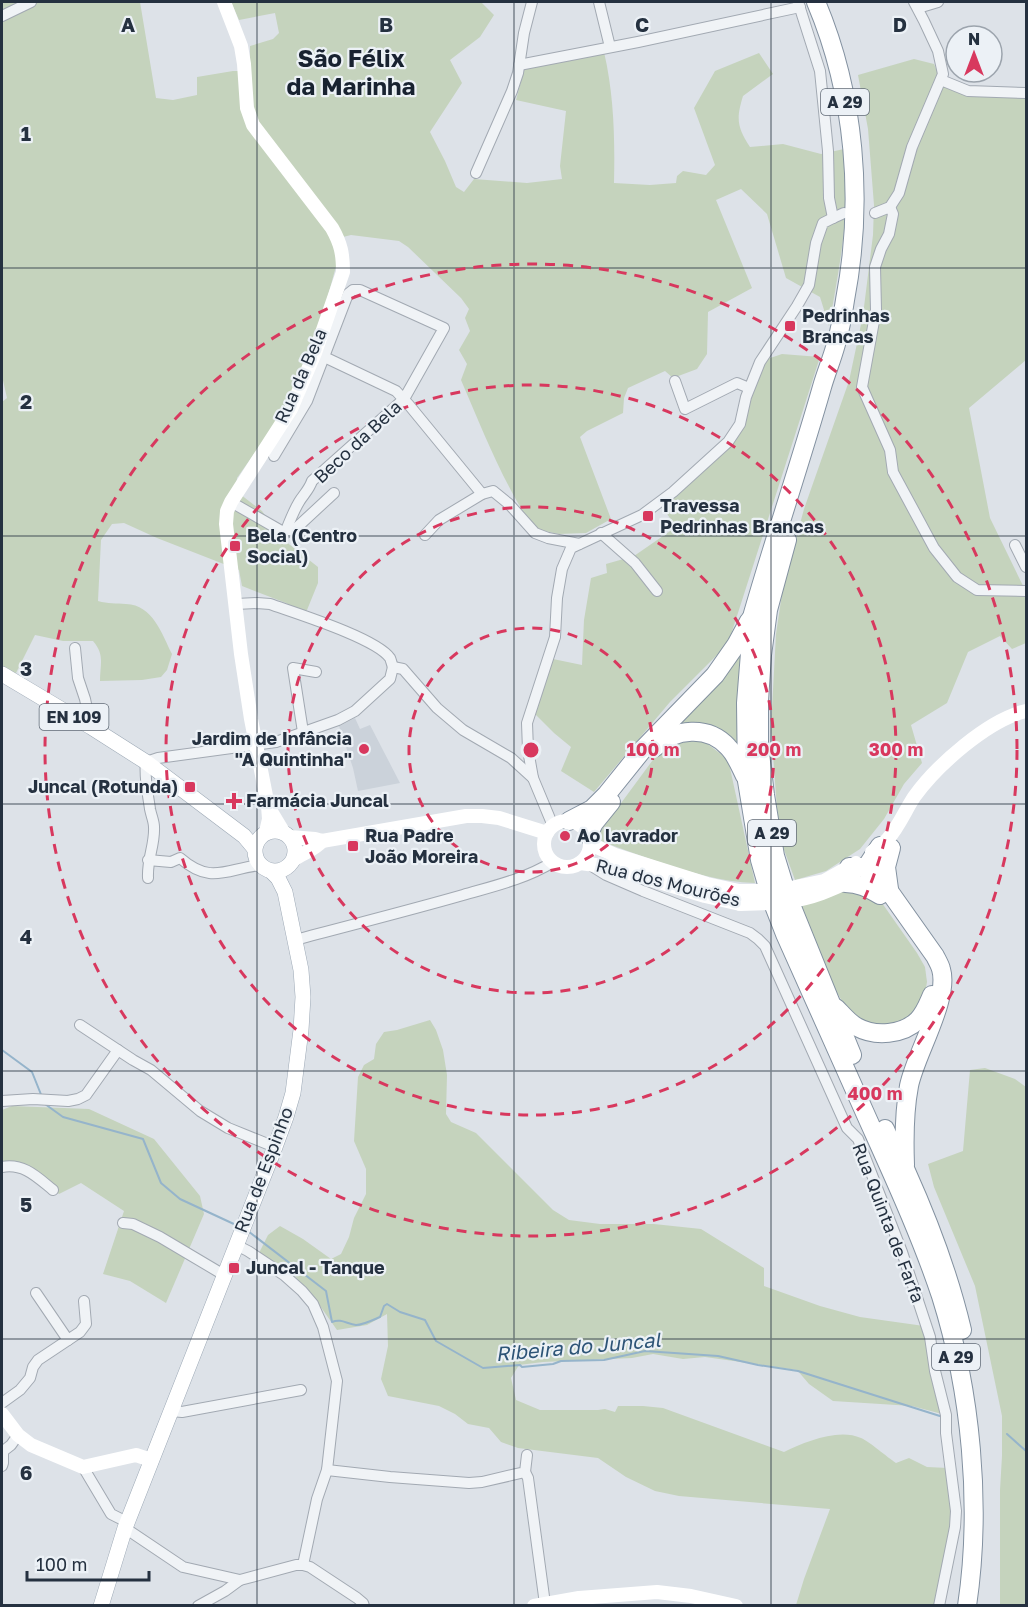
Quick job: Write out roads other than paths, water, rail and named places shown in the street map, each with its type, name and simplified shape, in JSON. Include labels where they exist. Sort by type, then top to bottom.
[{"type":"highway","name":"A 29","points":[[827,2],[836,22],[850,72],[859,117],[865,178],[864,240],[856,298],[846,346],[782,556],[768,610],[762,655],[759,745],[776,856],[787,895],[858,1070],[905,1170],[954,1294],[974,1389],[983,1460],[985,1512],[979,1605]]},
{"type":"highway","name":"A 29","points":[[805,3],[825,24],[848,117],[854,178],[853,238],[846,298],[836,345],[752,617],[746,703],[747,781],[760,860],[781,925],[920,1238],[941,1297],[965,1400],[972,1460],[972,1547],[968,1605]]},
{"type":"highway","points":[[556,826],[592,809],[607,794],[644,748],[715,675],[752,617]]},
{"type":"highway","points":[[589,839],[594,823],[655,747],[671,735],[692,731],[702,732],[721,741],[733,754],[747,781]]},
{"type":"highway","points":[[885,847],[885,893]]},
{"type":"highway","points":[[868,869],[871,859],[885,847]]},
{"type":"highway","points":[[831,1002],[856,1027],[872,1033],[891,1033],[906,1029],[918,1020],[926,1009],[932,994],[933,979],[930,965],[885,893],[877,874],[857,867],[836,881]]},
{"type":"highway","points":[[836,881],[852,883],[885,893],[935,956],[942,971],[941,991],[936,1011],[910,1083],[905,1114],[905,1170]]},
{"type":"main road","name":"EN 109","points":[[2,674],[146,762],[244,836],[251,837],[277,871],[291,863]]},
{"type":"main road","name":"EN 109","points":[[261,851],[278,831],[287,835]]},
{"type":"main road","points":[[287,835],[295,848],[291,863]]},
{"type":"main road","name":"Rua de Espinho","points":[[101,1605],[126,1525],[286,1118],[293,1093],[301,1030],[303,997],[301,970],[285,892],[261,851]]},
{"type":"main road","name":"Rua de Espinho","points":[[285,892],[291,863]]},
{"type":"street","points":[[2,16],[31,2]]},
{"type":"street","name":"Rua da Bela","points":[[224,2],[241,46],[247,108],[253,125],[333,228],[340,242],[343,260],[343,272],[307,401],[274,456]]},
{"type":"street","points":[[476,173],[512,91],[532,2]]},
{"type":"street","points":[[599,2],[610,47]]},
{"type":"street","points":[[875,213],[890,207],[899,193],[912,147],[943,74],[938,51],[916,5],[938,2]]},
{"type":"street","points":[[519,65],[805,3],[820,71],[828,151],[829,198],[833,218]]},
{"type":"street","points":[[940,80],[968,91],[1026,93]]},
{"type":"street","points":[[890,207],[893,214],[890,234],[881,249],[875,267],[876,310],[862,387],[890,450],[893,472],[933,548],[957,577],[977,590],[1026,591]]},
{"type":"street","points":[[556,826],[533,778],[526,723],[555,637],[556,598],[561,569],[571,548],[642,515],[673,492],[728,442],[740,424],[749,388],[760,362],[809,285],[816,243],[823,223],[844,213]]},
{"type":"street","name":"Rua da Bela","points":[[261,851],[269,819],[268,806],[251,719],[226,524],[227,512],[231,502],[291,409],[320,355],[348,294],[353,290]]},
{"type":"street","name":"Beco da Bela","points":[[285,533],[297,505],[312,482],[404,399],[444,328],[360,290],[353,290]]},
{"type":"street","points":[[320,355],[396,391],[482,494]]},
{"type":"street","points":[[675,381],[685,409],[737,383],[749,388]]},
{"type":"street","points":[[425,535],[438,520],[482,494],[493,491],[509,504],[535,532],[548,538],[579,544]]},
{"type":"street","points":[[231,502],[285,533],[293,531],[334,493]]},
{"type":"street","points":[[601,533],[634,562],[657,591]]},
{"type":"street","points":[[1015,545],[1026,567]]},
{"type":"street","points":[[148,878],[148,860],[154,838],[154,823],[150,811],[146,762],[158,758],[276,742],[338,720],[355,711],[390,679],[393,667],[391,659],[378,647],[360,638],[270,604],[236,604]]},
{"type":"street","points":[[75,648],[78,678],[91,727]]},
{"type":"street","points":[[393,667],[404,669],[437,708],[463,730],[511,758],[533,778]]},
{"type":"street","points":[[303,732],[293,668],[316,672]]},
{"type":"street","name":"Rua dos Mourões","points":[[584,863],[610,867],[705,896],[739,897],[773,903],[806,899],[836,881],[863,859],[885,847],[946,763],[964,747],[998,722],[1026,711]]},
{"type":"street","points":[[511,758],[520,756],[528,750]]},
{"type":"street","name":"Rua da Bela","points":[[268,806],[287,835]]},
{"type":"street","points":[[291,863],[322,842],[466,816],[482,816],[556,826],[582,827],[589,839],[588,854],[584,863],[568,867],[560,866],[547,856],[544,840],[556,826]]},
{"type":"street","points":[[287,835],[322,842]]},
{"type":"street","name":"Rua dos Mourões","points":[[589,839],[606,852],[707,884],[739,897]]},
{"type":"street","points":[[148,860],[171,862],[180,858],[201,872],[215,874],[239,869],[261,851]]},
{"type":"street","points":[[295,940],[494,886],[529,875],[552,862]]},
{"type":"street","name":"Rua Quinta de Farfa","points":[[584,863],[615,879],[750,933],[765,946],[847,1128],[858,1139],[898,1243],[930,1337],[935,1371],[946,1415],[956,1519],[939,1605]]},
{"type":"street","points":[[80,1025],[151,1070],[200,1111],[228,1128],[274,1147]]},
{"type":"street","points":[[2,1101],[78,1100],[86,1095],[118,1050]]},
{"type":"street","points":[[2,1167],[20,1167],[53,1190]]},
{"type":"street","points":[[123,1223],[133,1224],[160,1237],[224,1275]]},
{"type":"street","points":[[236,1245],[275,1269],[302,1291],[313,1304],[337,1381],[327,1470],[317,1499],[303,1565]]},
{"type":"street","points":[[36,1293],[68,1340]]},
{"type":"street","points":[[2,1403],[20,1390],[30,1378],[38,1360],[80,1332],[86,1324],[84,1301]]},
{"type":"street","points":[[171,1411],[182,1412],[301,1390]]},
{"type":"street","points":[[2,1414],[18,1435],[31,1445],[83,1467],[136,1455],[152,1460]]},
{"type":"street","points":[[2,1466],[2,1452],[18,1435]]},
{"type":"street","points":[[527,1455],[525,1472],[528,1478],[539,1605],[657,1592],[736,1605]]},
{"type":"street","points":[[83,1467],[111,1514],[183,1567],[240,1580]]},
{"type":"street","points":[[327,1470],[469,1482],[483,1482],[525,1472]]},
{"type":"street","points":[[198,1605],[240,1580],[303,1565],[338,1585],[364,1605]]},
{"type":"waterway","name":"Ribeira do Juncal","points":[[2,1050],[32,1072],[42,1097]]},
{"type":"waterway","name":"Ribeira do Juncal","points":[[45,1104],[63,1117],[143,1139],[161,1183],[180,1199],[236,1225]]},
{"type":"waterway","name":"Ribeira do Juncal","points":[[248,1231],[326,1291],[332,1322],[341,1321],[356,1325],[365,1323],[380,1317],[387,1304],[400,1312],[425,1320],[436,1341],[483,1368],[520,1365],[522,1367],[561,1361],[604,1360],[645,1351],[718,1356],[798,1371],[943,1417]]},
{"type":"waterway","name":"Ribeira do Juncal","points":[[1007,1434],[1026,1451]]},
{"type":"place","name":"Pedrinhas Brancas","points":[[790,326]]},
{"type":"place","name":"Travessa Pedrinhas Brancas","points":[[648,516]]},
{"type":"place","name":"Bela (Centro Social)","points":[[235,546]]},
{"type":"place","name":"Jardim de Infância \"A Quintinha\"","points":[[364,749]]},
{"type":"place","name":"Juncal (Rotunda)","points":[[190,787]]},
{"type":"place","name":"Farmácia Juncal","points":[[234,801]]},
{"type":"place","name":"Ao lavrador","points":[[565,836]]},
{"type":"place","name":"Rua Padre João Moreira","points":[[353,846]]},
{"type":"place","name":"Juncal - Tanque","points":[[234,1268]]},
{"type":"district","name":"São Félix da Marinha","points":[[351,73]]}]
